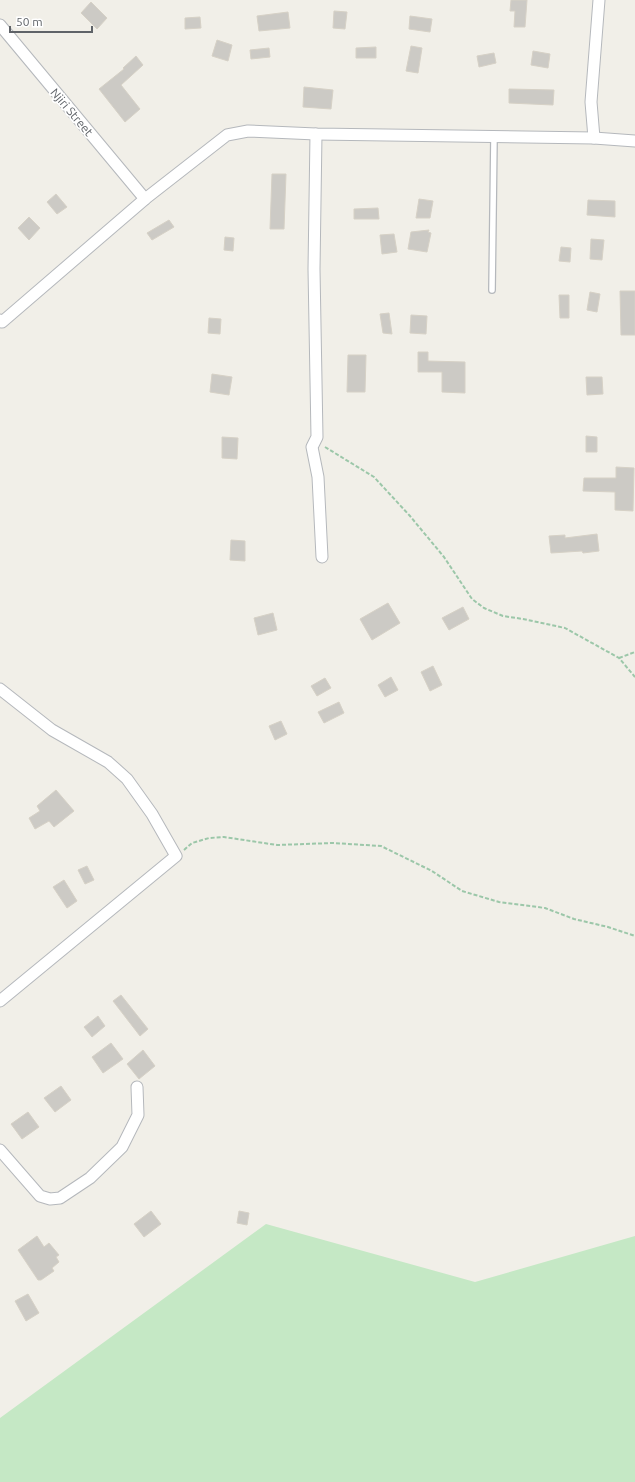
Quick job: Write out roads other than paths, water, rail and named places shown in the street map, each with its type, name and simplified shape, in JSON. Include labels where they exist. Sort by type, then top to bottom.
[{"type":"street","points":[[594,138],[592,102],[599,0]]},
{"type":"street","name":"Njiri Street","points":[[0,25],[145,199]]},
{"type":"street","points":[[1,322],[145,199],[227,135],[248,131],[316,134],[594,138],[635,142]]},
{"type":"street","points":[[316,134],[314,269],[317,437],[312,447],[318,477],[322,557]]},
{"type":"street","points":[[0,689],[52,730],[108,762],[127,779],[152,814],[176,856],[0,1001]]},
{"type":"street","points":[[0,1150],[40,1196],[50,1199],[60,1198],[90,1178],[122,1147],[138,1115],[137,1087]]},
{"type":"lane","points":[[492,290],[494,137]]}]
